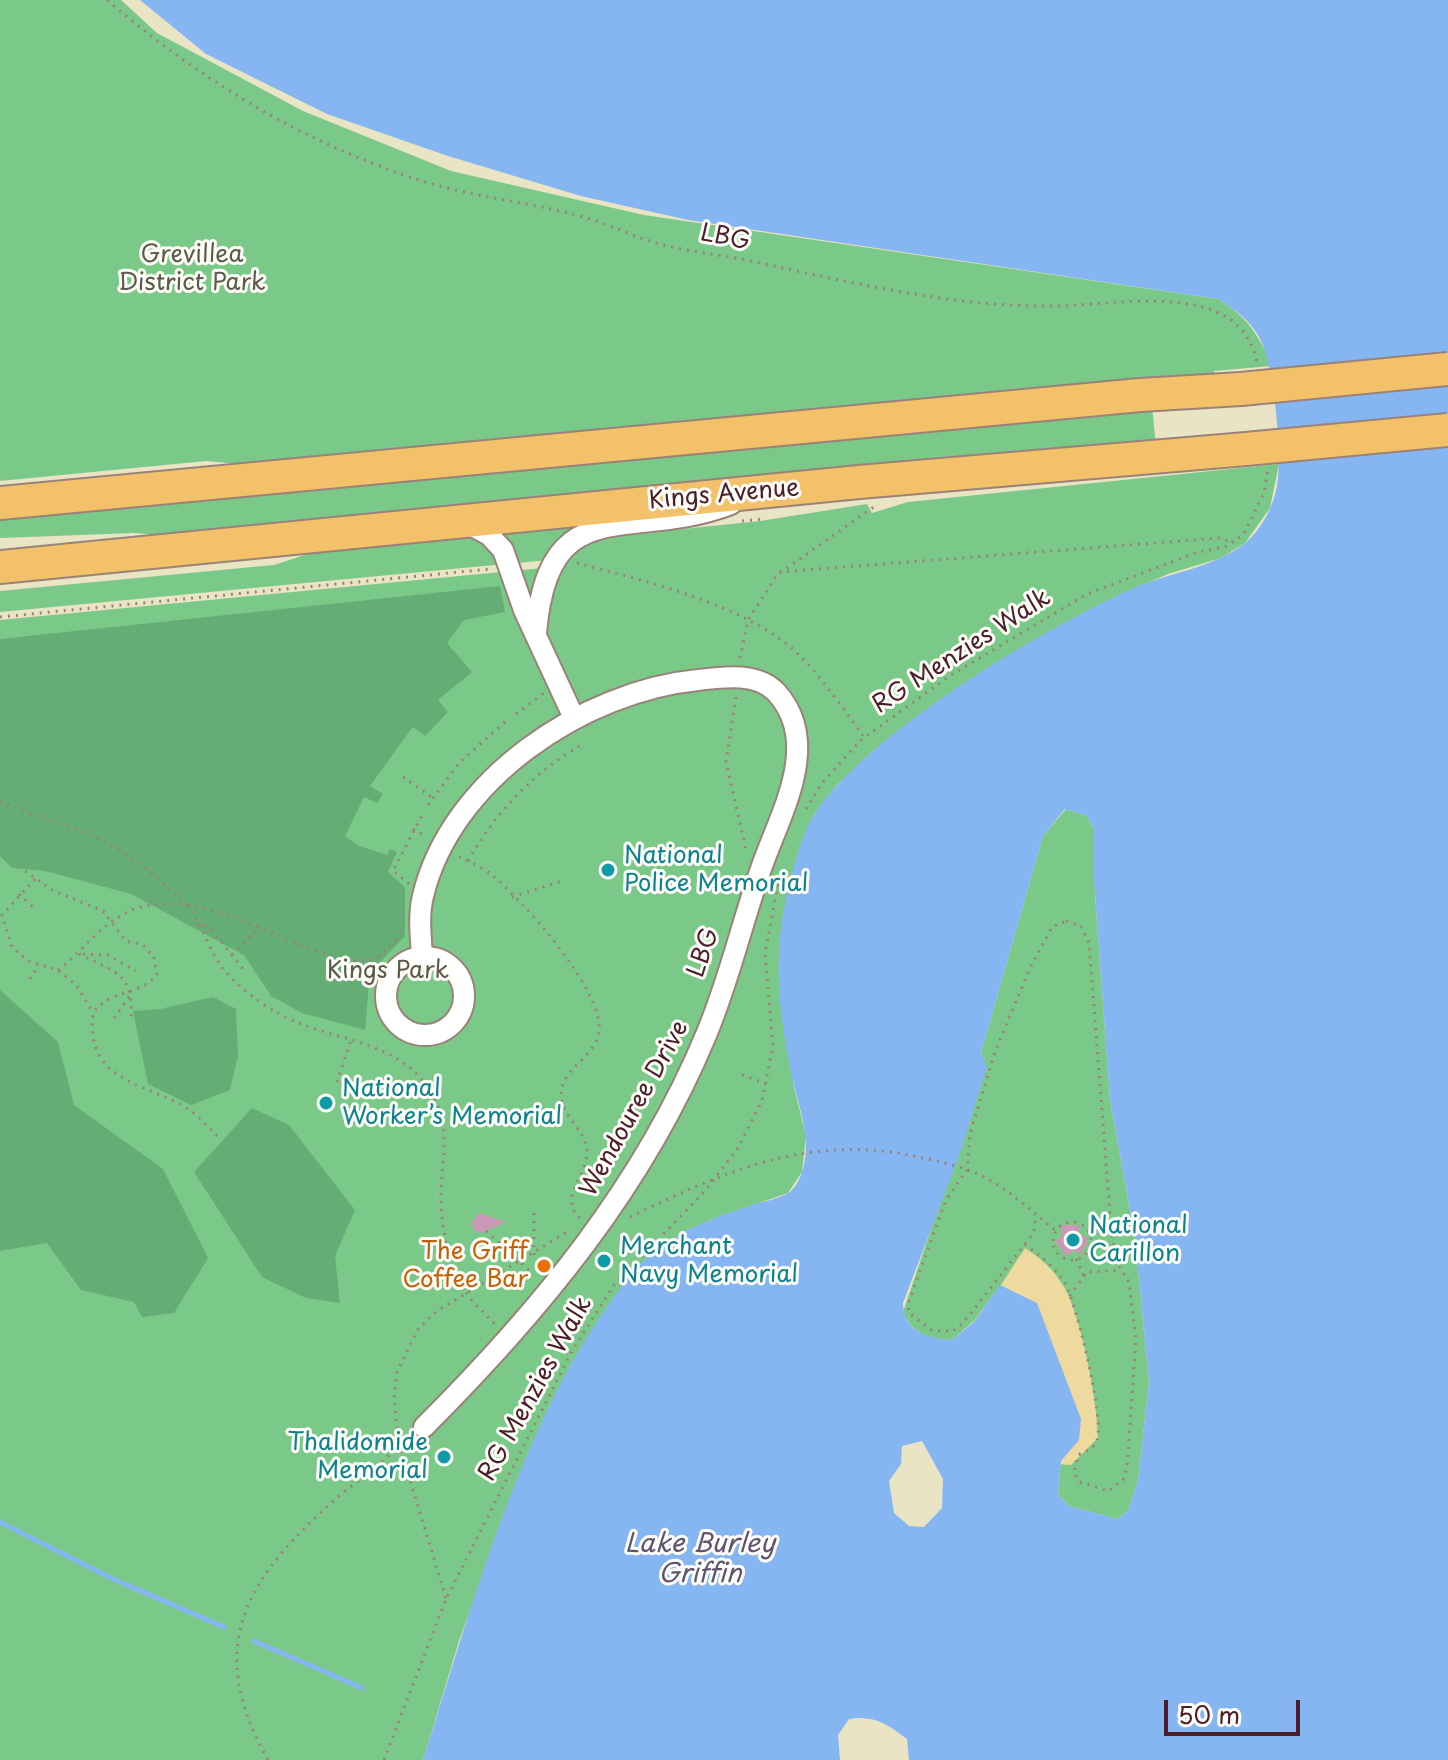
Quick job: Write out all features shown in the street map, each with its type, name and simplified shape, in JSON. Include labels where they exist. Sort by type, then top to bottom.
[{"type":"main road","points":[[0,503],[1250,382],[1448,369]]},
{"type":"main road","name":"Kings Avenue","points":[[0,567],[761,492],[1257,459],[1448,430]]},
{"type":"street","points":[[536,633],[545,575],[556,556],[576,538],[603,527],[702,514],[761,492]]},
{"type":"street","points":[[462,520],[485,532],[501,547],[524,610],[574,718]]},
{"type":"street","name":"Wendouree Drive","points":[[422,957],[423,896],[455,829],[500,772],[574,718],[614,699],[669,684],[712,678],[758,680],[775,691],[787,710],[795,739],[797,766],[736,940],[714,1016],[692,1068],[650,1145],[590,1241],[510,1339],[424,1427]]},
{"type":"path","name":"LBG","points":[[107,0],[169,53],[245,102],[348,153],[419,180],[483,198],[588,218],[661,244],[873,287],[957,300],[1049,306],[1161,300],[1188,303],[1226,318],[1240,328],[1257,359],[1250,382]]},
{"type":"path","points":[[737,669],[748,620],[779,572],[1219,538],[1233,542],[1243,535],[1259,505],[1257,459]]},
{"type":"path","name":"RG Menzies Walk","points":[[800,818],[822,783],[865,738],[951,675],[1087,594],[1233,542]]},
{"type":"path","points":[[571,562],[673,592],[748,620],[795,651],[865,738]]},
{"type":"path","points":[[0,617],[504,568]]},
{"type":"path","points":[[516,714],[556,684]]},
{"type":"path","points":[[737,692],[726,762],[748,859]]},
{"type":"path","points":[[428,805],[460,762],[506,721]]},
{"type":"path","points":[[468,861],[489,827],[517,795],[581,745]]},
{"type":"path","points":[[403,777],[433,798]]},
{"type":"path","points":[[0,801],[114,848],[186,905],[336,958],[370,960],[390,947],[408,923]]},
{"type":"path","points":[[410,892],[411,886],[393,871],[422,815]]},
{"type":"path","points":[[452,852],[491,875],[512,897],[569,960],[590,997],[598,1021],[597,1039],[566,1078],[562,1090],[564,1110],[587,1148],[585,1165],[570,1201],[573,1211],[582,1220]]},
{"type":"path","points":[[25,871],[54,891],[103,911],[126,941],[143,945],[154,957],[157,975],[147,986],[132,993],[112,995],[93,1013]]},
{"type":"path","name":"RG Menzies Walk","points":[[384,1760],[446,1599],[572,1351],[614,1285],[738,1148],[767,1084],[773,1045],[765,954],[781,872]]},
{"type":"path","points":[[35,879],[2,915],[12,947],[28,961],[58,970],[77,986],[93,1013],[91,1033],[95,1050],[106,1066],[133,1084],[180,1104],[201,1118],[218,1137]]},
{"type":"path","points":[[512,897],[565,880]]},
{"type":"path","points":[[19,894],[34,908]]},
{"type":"path","points":[[186,905],[225,971],[274,1011],[310,1030],[351,1040],[401,1060],[436,1101],[444,1134],[442,1221],[465,1292],[510,1339]]},
{"type":"path","points":[[58,970],[79,954],[110,920],[144,906],[186,905]]},
{"type":"path","points":[[1025,1244],[1052,1265],[1070,1296],[1078,1318],[1099,1421],[1098,1438],[1092,1449],[1078,1455],[1074,1473],[1080,1482],[1108,1491],[1123,1480],[1131,1433],[1136,1338],[1129,1282],[1121,1270],[1111,1227],[1089,943],[1087,932],[1076,924],[1062,920],[1055,924],[1030,968],[995,1052],[970,1134],[967,1170],[946,1200],[908,1304],[909,1313],[933,1331],[953,1331],[964,1322],[1034,1232],[1036,1215]]},
{"type":"path","points":[[197,924],[208,926],[244,970]]},
{"type":"path","points":[[232,955],[257,929]]},
{"type":"path","points":[[79,954],[108,955],[136,971]]},
{"type":"path","points":[[79,954],[117,973],[132,993],[131,1022]]},
{"type":"path","points":[[30,979],[39,965]]},
{"type":"path","points":[[114,1018],[132,993]]},
{"type":"path","points":[[337,1082],[351,1040]]},
{"type":"path","points":[[742,1075],[767,1084]]},
{"type":"path","points":[[625,1219],[716,1175],[764,1160],[796,1154],[877,1150],[967,1170],[991,1180],[1056,1231]]},
{"type":"path","points":[[534,1213],[534,1255]]},
{"type":"path","points":[[446,1599],[399,1444],[394,1399],[401,1360],[418,1329],[465,1292],[534,1255],[587,1215]]},
{"type":"path","points":[[1056,1231],[1071,1221],[1088,1230],[1111,1227]]},
{"type":"path","points":[[1056,1231],[1055,1249],[1064,1258],[1076,1259],[1090,1247],[1088,1230]]},
{"type":"path","points":[[486,1231],[532,1273]]},
{"type":"path","points":[[1076,1259],[1084,1276]]},
{"type":"path","points":[[1070,1296],[1087,1272],[1121,1270]]},
{"type":"path","points":[[268,1760],[253,1730],[237,1682],[236,1643],[246,1616],[273,1563],[292,1540],[399,1444]]},
{"type":"green space","name":"Grevillea District Park","points":[[0,0],[121,0],[157,33],[303,111],[451,171],[644,215],[1218,299],[1251,327],[1271,366],[1214,371],[1214,375],[261,466],[206,461],[0,481]]},
{"type":"green space","points":[[1152,406],[1156,447],[186,537],[134,533],[0,538],[0,515]]},
{"type":"green space","name":"Kings Park","points":[[1279,464],[1270,508],[1245,543],[1221,558],[1168,574],[1114,597],[987,671],[874,750],[837,785],[814,814],[789,884],[793,1083],[806,1136],[802,1172],[788,1193],[710,1220],[667,1242],[641,1264],[608,1308],[560,1391],[513,1492],[459,1641],[423,1760],[0,1760],[0,620],[564,566],[581,548],[606,537],[760,521],[867,504],[872,513],[908,502]]},
{"type":"green space","points":[[569,528],[572,531],[548,560],[517,563],[501,534]]},
{"type":"green space","points":[[475,535],[505,564],[0,612],[0,591],[274,565],[326,548]]},
{"type":"green space","points":[[500,586],[505,612],[464,620],[447,643],[472,672],[438,700],[448,712],[425,736],[413,727],[370,786],[383,794],[377,803],[364,797],[345,836],[357,845],[387,855],[390,849],[397,852],[388,872],[405,887],[405,936],[370,973],[365,1030],[302,1013],[271,996],[244,955],[131,894],[45,871],[12,868],[0,856],[0,639]]},
{"type":"green space","points":[[1066,809],[1087,816],[1094,829],[1094,881],[1110,1100],[1135,1238],[1149,1382],[1138,1480],[1128,1511],[1117,1519],[1069,1506],[1058,1495],[1061,1460],[1000,1286],[974,1321],[952,1340],[923,1334],[911,1326],[903,1312],[986,1067],[981,1053],[1043,836]]},
{"type":"green space","points":[[0,990],[58,1042],[74,1105],[163,1169],[208,1258],[174,1313],[142,1317],[134,1302],[81,1290],[47,1243],[0,1251]]},
{"type":"green space","points":[[213,997],[236,1009],[238,1056],[230,1090],[191,1105],[148,1084],[133,1011],[160,1009]]},
{"type":"green space","points":[[252,1108],[289,1125],[355,1210],[335,1256],[340,1303],[306,1298],[262,1277],[194,1172]]},
{"type":"sand","points":[[1025,1248],[1047,1265],[1064,1287],[1087,1360],[1098,1438],[1071,1465],[1057,1464],[999,1288]]},
{"type":"water","name":"Lake Burley Griffin","points":[[140,0],[1448,0],[1448,1760],[909,1760],[907,1739],[880,1722],[858,1718],[849,1719],[838,1735],[840,1760],[423,1760],[508,1501],[535,1436],[566,1374],[600,1317],[639,1266],[664,1244],[708,1221],[783,1196],[801,1175],[805,1162],[805,1136],[782,1019],[779,944],[794,866],[815,813],[875,749],[915,717],[1005,657],[1093,607],[1145,583],[1205,564],[1245,543],[1262,524],[1275,494],[1279,472],[1276,410],[1269,367],[1259,337],[1246,320],[1218,299],[688,220],[581,196],[448,156],[327,114],[206,54]],"holes":[[[1065,809],[1087,816],[1094,829],[1094,881],[1110,1100],[1135,1238],[1149,1382],[1138,1480],[1128,1511],[1117,1519],[1069,1506],[1058,1495],[1061,1461],[1079,1440],[1081,1419],[1037,1303],[1000,1285],[974,1322],[952,1340],[918,1332],[907,1320],[903,1303],[959,1156],[987,1067],[981,1053],[1043,836]],[[922,1441],[943,1479],[942,1508],[924,1527],[909,1526],[894,1513],[889,1481],[901,1464],[902,1446]]]},
{"type":"building","points":[[479,1213],[506,1222],[481,1233],[474,1230],[471,1223]]},
{"type":"building","name":"National Carillon","points":[[1062,1225],[1078,1225],[1080,1234],[1089,1239],[1081,1254],[1074,1251],[1066,1256],[1055,1241],[1062,1236]]},
{"type":"waterway","points":[[0,1522],[113,1579],[224,1627]]},
{"type":"waterway","points":[[254,1641],[362,1688]]},
{"type":"place","name":"National Police Memorial","points":[[608,870]]},
{"type":"place","name":"National Worker’s Memorial","points":[[326,1103]]},
{"type":"place","name":"National Carillon","points":[[1073,1240]]},
{"type":"place","name":"Merchant Navy Memorial","points":[[604,1261]]},
{"type":"place","name":"The Griff Coffee Bar","points":[[544,1266]]},
{"type":"place","name":"Thalidomide Memorial","points":[[444,1457]]}]
